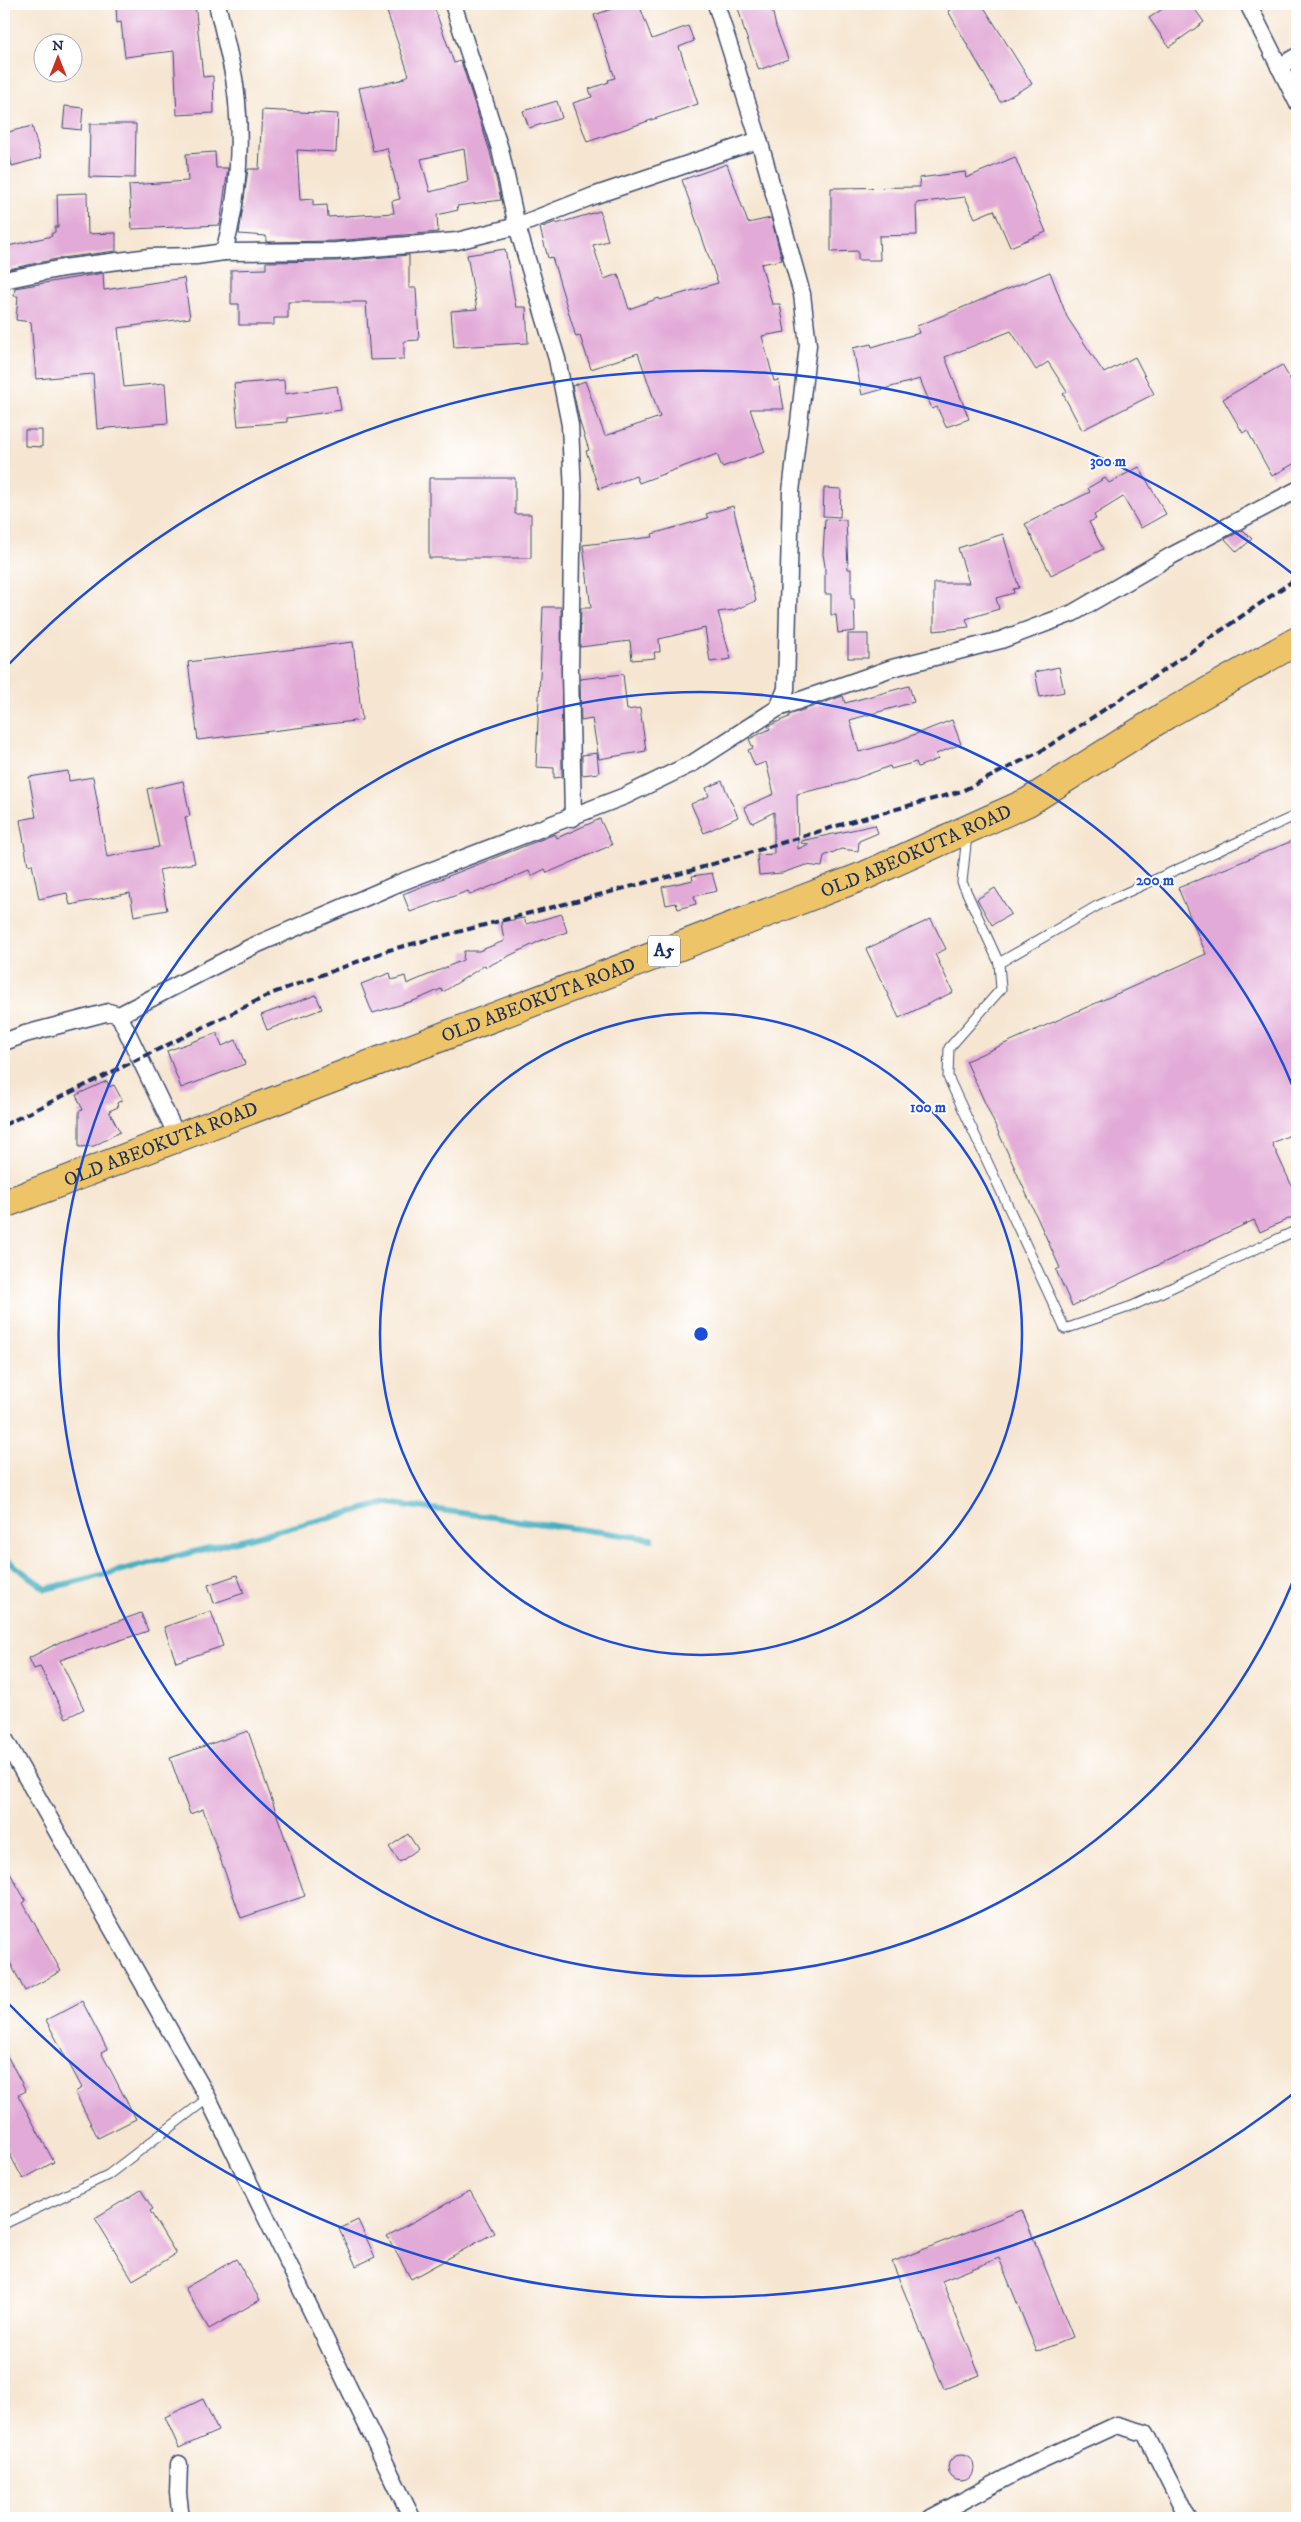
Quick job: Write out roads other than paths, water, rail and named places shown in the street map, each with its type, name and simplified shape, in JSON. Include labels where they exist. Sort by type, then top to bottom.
[{"type":"highway","name":"OLD ABEOKUTA ROAD","points":[[4,1204],[866,875],[1028,802],[1166,715],[1297,641]]},
{"type":"street","points":[[218,4],[237,105],[238,144],[234,196],[224,252]]},
{"type":"street","points":[[453,4],[500,149],[517,226],[558,359],[570,425],[573,494],[570,669],[573,818]]},
{"type":"street","points":[[716,4],[759,140],[802,294],[808,345],[791,492],[786,688],[778,708]]},
{"type":"street","points":[[1248,4],[1297,102]]},
{"type":"street","points":[[1279,67],[1297,56]]},
{"type":"street","points":[[4,280],[63,268],[150,257],[196,256],[224,252],[336,251],[457,241],[517,226],[592,196],[759,140]]},
{"type":"street","points":[[4,1042],[26,1034],[109,1012],[119,1015],[251,947],[399,883],[573,818],[626,796],[693,763],[778,708],[892,668],[1001,640],[1073,613],[1171,556],[1297,490]]},
{"type":"street","points":[[119,1015],[178,1138]]},
{"type":"street","points":[[4,1738],[208,2098],[412,2518]]},
{"type":"street","points":[[931,2518],[1030,2465],[1117,2425],[1145,2433],[1188,2518]]},
{"type":"street","points":[[179,2464],[178,2494],[181,2518]]},
{"type":"lane","points":[[999,963],[1097,906],[1297,815]]},
{"type":"lane","points":[[967,830],[962,882],[999,963],[1001,989],[949,1048],[948,1077],[1065,1329],[1132,1306],[1297,1230]]},
{"type":"lane","points":[[5,2221],[108,2175],[208,2098]]},
{"type":"waterway","points":[[4,1558],[46,1589],[388,1503],[652,1539]]},
{"type":"railway","points":[[4,1125],[273,993],[389,950],[690,871],[853,821],[962,791],[1041,751],[1148,681],[1297,578]]}]
